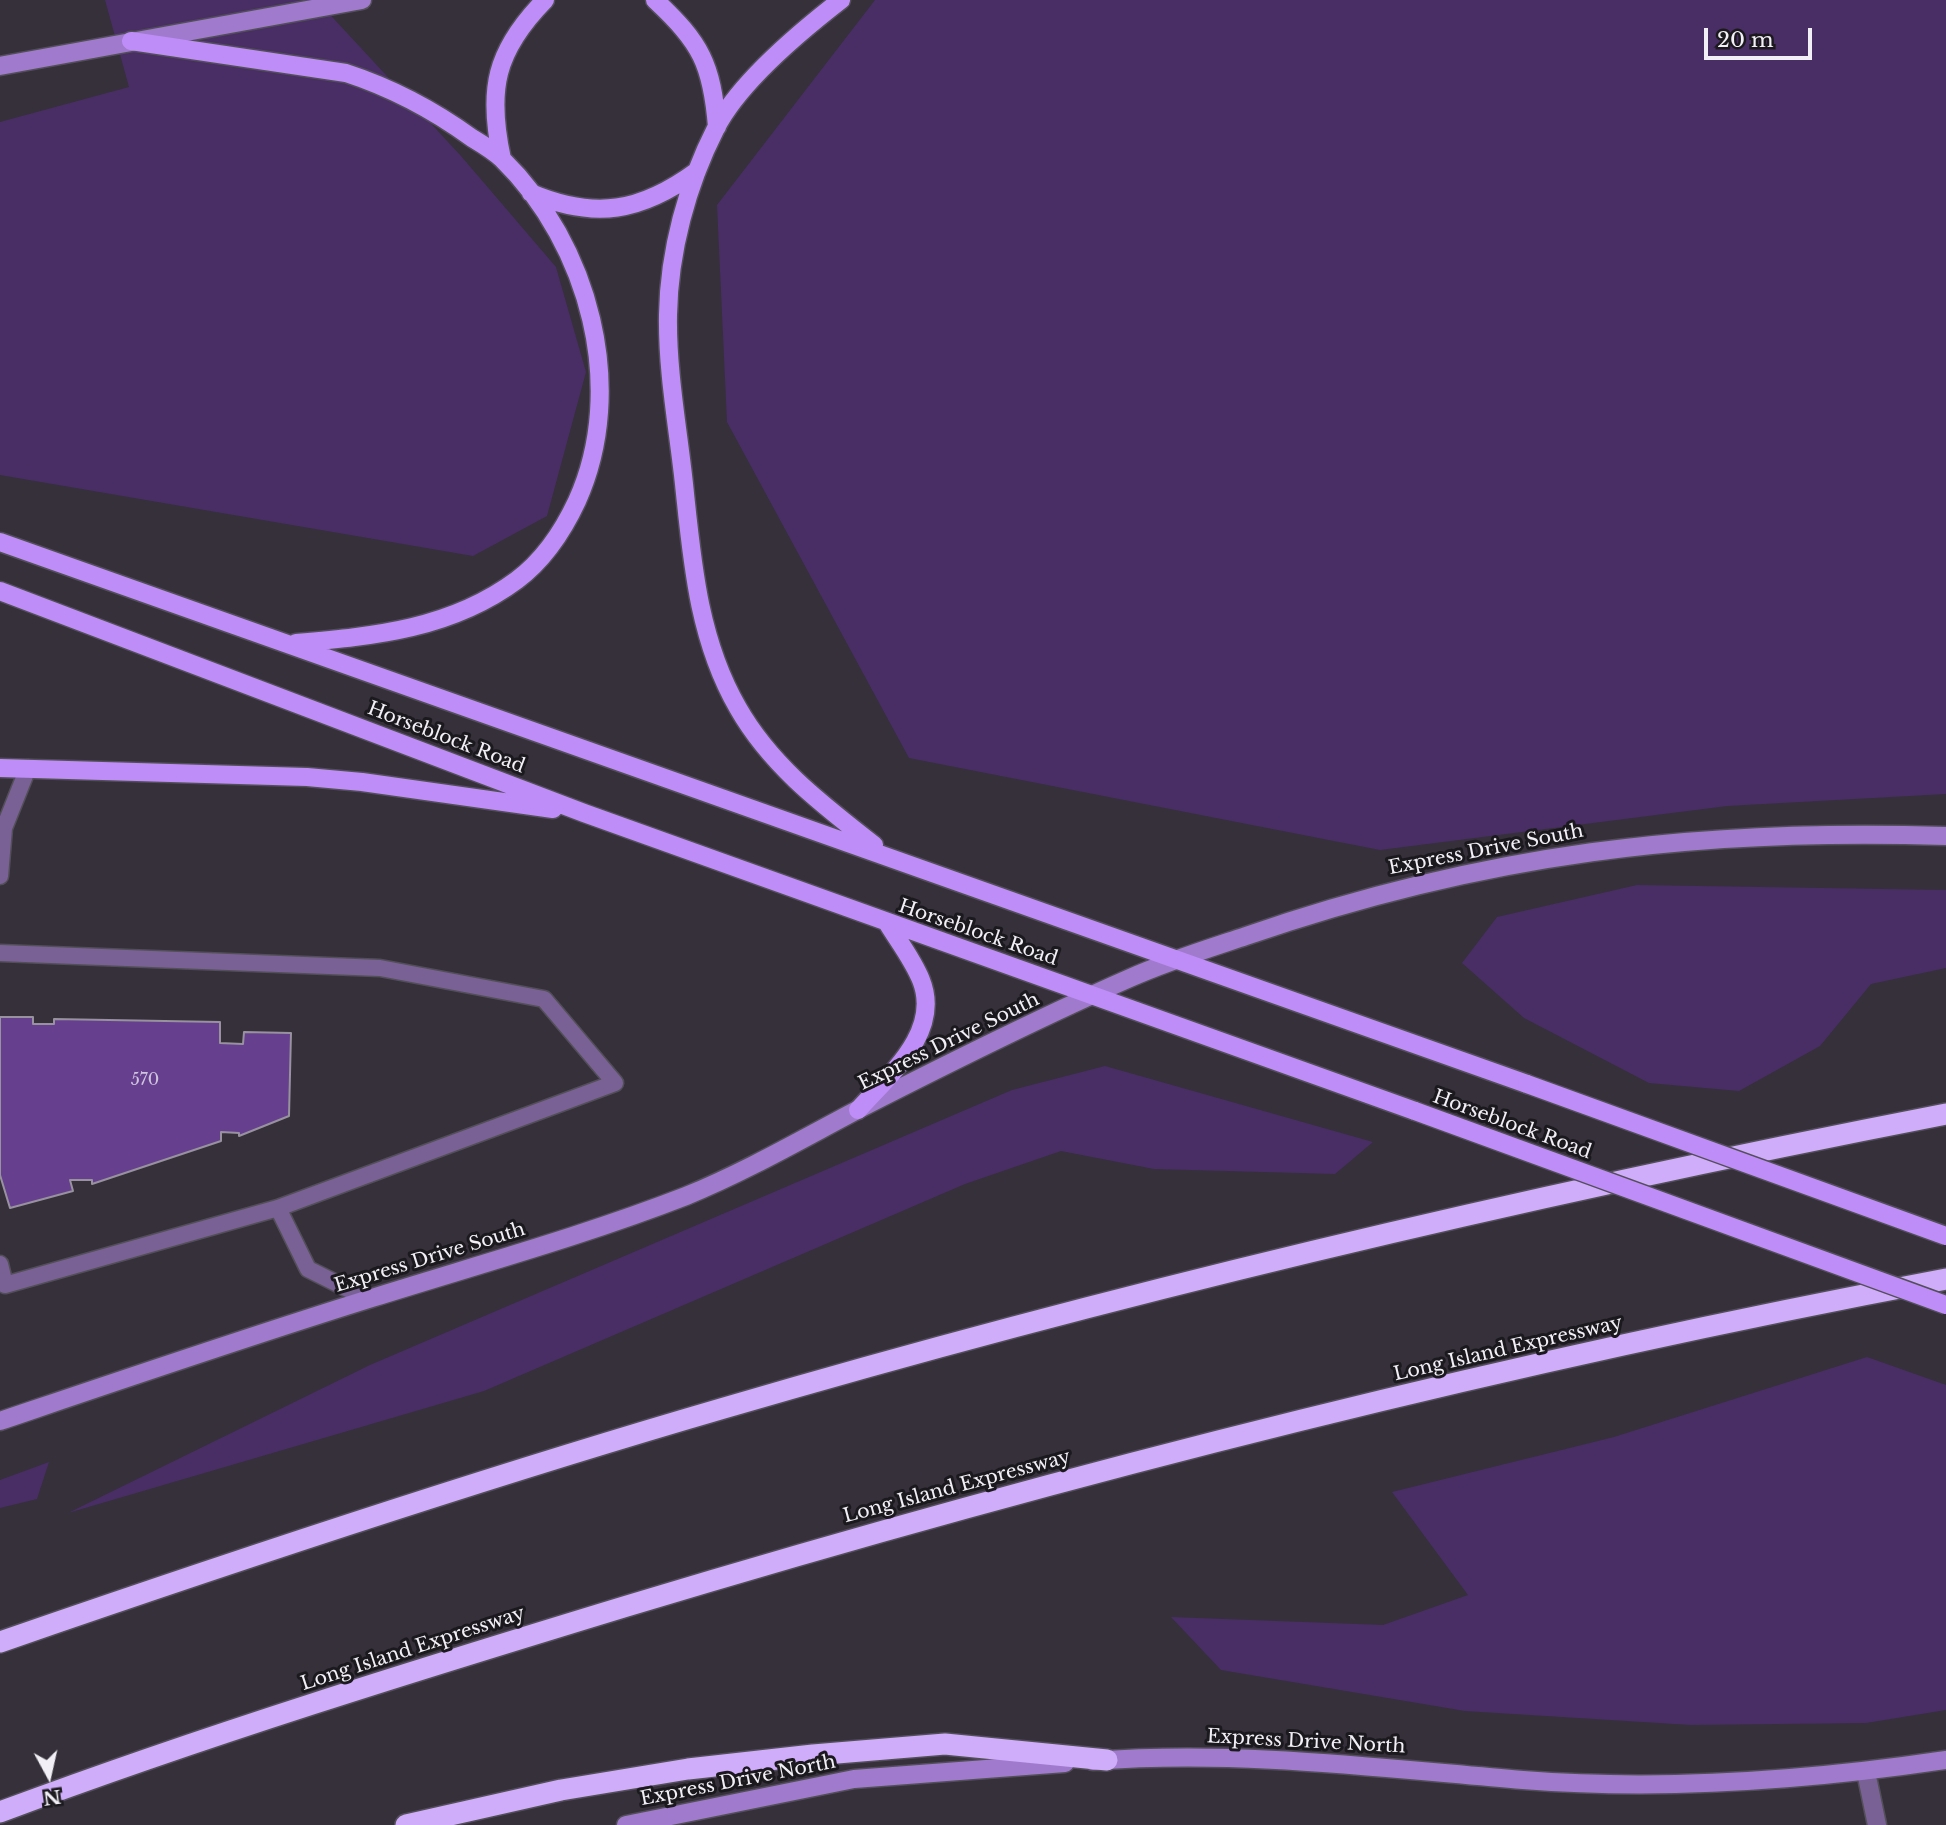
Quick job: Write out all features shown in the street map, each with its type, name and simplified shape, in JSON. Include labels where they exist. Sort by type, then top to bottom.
[{"type":"highway","points":[[0,1642],[225,1564],[475,1483],[723,1408],[967,1339],[1490,1208],[1946,1114]]},
{"type":"highway","name":"Long Island Expressway","points":[[0,1812],[266,1720],[495,1646],[766,1564],[1021,1492],[1272,1427],[1531,1366],[1787,1309],[1946,1279]]},
{"type":"highway","points":[[406,1825],[561,1790],[688,1769],[826,1754],[945,1744],[1107,1760]]},
{"type":"main road","points":[[0,65],[362,0]]},
{"type":"main road","points":[[502,159],[495,126],[496,80],[503,55],[517,31],[545,0]]},
{"type":"main road","points":[[656,0],[683,25],[704,58],[715,101],[716,127]]},
{"type":"main road","points":[[841,0],[781,51],[735,101],[716,127],[697,171],[674,251],[668,318],[700,609],[723,677],[753,732],[809,794],[886,854]]},
{"type":"main road","points":[[131,41],[346,73],[374,82],[432,110],[502,159],[531,193],[552,225],[580,284],[597,349],[601,382],[600,418],[594,453],[566,524],[545,555],[517,579],[450,617],[380,635],[289,643]]},
{"type":"main road","points":[[531,193],[581,210],[608,209],[635,205],[668,192],[697,171]]},
{"type":"main road","name":"Horseblock Road","points":[[0,542],[886,854],[1946,1236]]},
{"type":"main road","name":"Horseblock Road","points":[[0,591],[584,813],[1946,1305]]},
{"type":"main road","points":[[0,768],[321,778],[584,813]]},
{"type":"main road","name":"Express Drive South","points":[[0,1421],[686,1196],[755,1167],[858,1110],[1093,995],[1174,960],[1370,895],[1475,871],[1588,851],[1740,835],[1858,833],[1946,836]]},
{"type":"main road","points":[[858,1110],[908,1052],[925,1017],[921,979],[888,923]]},
{"type":"main road","name":"Express Drive North","points":[[626,1825],[854,1779],[1107,1760],[1254,1757],[1524,1780],[1651,1785],[1759,1783],[1866,1772],[1946,1760]]},
{"type":"street","points":[[1866,1772],[1877,1825]]},
{"type":"lane","points":[[0,876],[4,828],[28,768]]},
{"type":"lane","points":[[0,953],[380,968],[544,999],[615,1083],[278,1208],[5,1285],[0,1264]]},
{"type":"lane","points":[[278,1208],[308,1269],[368,1299]]},
{"type":"shaded area","points":[[105,0],[362,0],[322,6],[461,156],[556,267],[586,372],[547,516],[473,556],[0,475],[0,122],[129,87]]},
{"type":"shaded area","points":[[875,0],[1946,0],[1946,794],[1727,806],[1380,850],[909,758],[727,422],[717,205]]},
{"type":"shaded area","points":[[1637,885],[1946,890],[1946,968],[1871,984],[1820,1046],[1739,1091],[1649,1083],[1524,1018],[1462,963],[1497,917]]},
{"type":"shaded area","points":[[1105,1066],[1373,1142],[1335,1174],[1154,1169],[1061,1151],[965,1184],[484,1391],[68,1513],[370,1365],[1012,1090]]},
{"type":"shaded area","points":[[1867,1357],[1946,1385],[1946,1710],[1866,1723],[1691,1725],[1465,1711],[1221,1670],[1171,1617],[1383,1625],[1468,1595],[1392,1492],[1614,1437]]},
{"type":"shaded area","points":[[49,1462],[37,1499],[0,1508],[0,1480]]},
{"type":"building","points":[[0,1017],[33,1017],[33,1024],[54,1024],[54,1019],[220,1022],[220,1043],[243,1044],[244,1032],[291,1033],[289,1116],[239,1136],[239,1133],[221,1132],[221,1141],[92,1184],[92,1180],[70,1180],[73,1191],[10,1208],[0,1175]]}]
